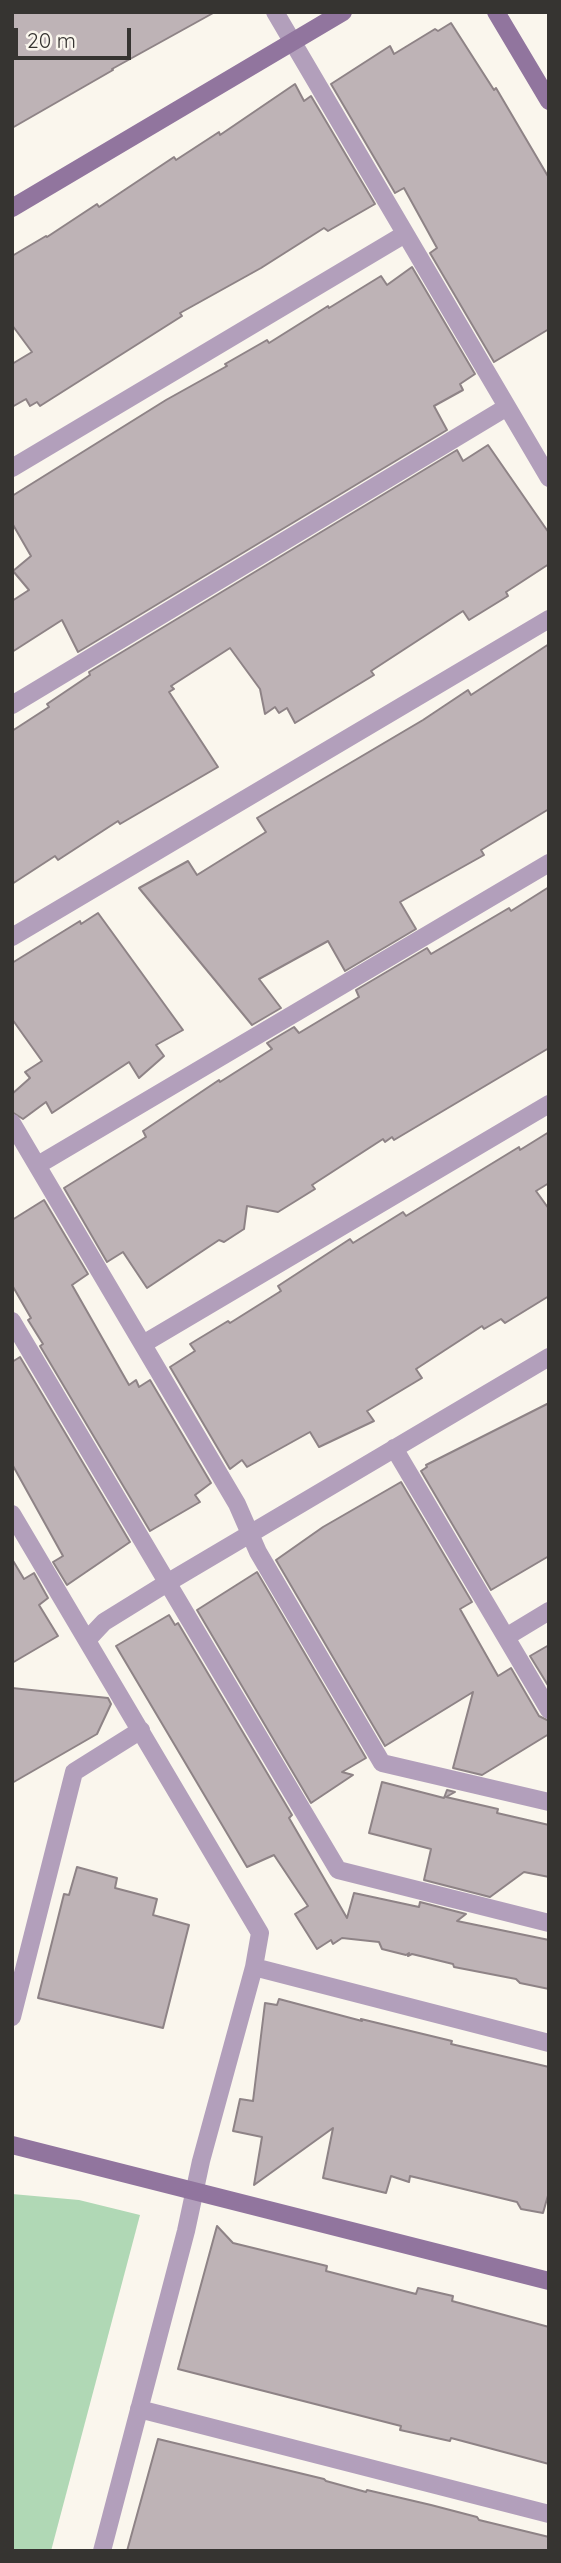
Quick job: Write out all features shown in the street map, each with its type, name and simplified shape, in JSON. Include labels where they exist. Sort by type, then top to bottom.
[{"type":"street","points":[[275,12],[549,478]]},
{"type":"street","points":[[12,208],[343,12]]},
{"type":"street","points":[[496,12],[549,100]]},
{"type":"street","points":[[12,468],[405,234]]},
{"type":"street","points":[[12,705],[507,407]]},
{"type":"street","points":[[12,937],[549,619]]},
{"type":"street","points":[[38,1165],[549,863]]},
{"type":"street","points":[[143,1344],[549,1104]]},
{"type":"street","points":[[12,1123],[242,1512],[262,1558],[383,1763],[549,1802]]},
{"type":"street","points":[[12,1321],[338,1870],[549,1923]]},
{"type":"street","points":[[87,1640],[104,1622],[167,1583],[549,1357]]},
{"type":"street","points":[[394,1448],[549,1710]]},
{"type":"street","points":[[12,1514],[260,1933],[254,1966],[102,2551]]},
{"type":"street","points":[[506,1637],[549,1611]]},
{"type":"street","points":[[12,2017],[75,1772],[141,1730]]},
{"type":"street","points":[[254,1966],[549,2043]]},
{"type":"street","points":[[12,2145],[549,2281]]},
{"type":"street","points":[[139,2409],[549,2514]]},
{"type":"green space","points":[[12,2194],[79,2200],[140,2215],[51,2551],[12,2551]]},
{"type":"building","points":[[12,12],[215,12],[12,128]]},
{"type":"building","points":[[451,23],[494,90],[496,88],[549,178],[549,329],[494,362],[430,253],[437,248],[404,188],[395,193],[331,84],[390,46],[394,54],[435,29],[438,31]]},
{"type":"building","points":[[295,84],[304,101],[311,96],[375,204],[328,231],[324,228],[261,268],[180,313],[182,316],[40,406],[37,402],[30,406],[26,399],[12,407],[12,364],[32,352],[12,325],[12,256],[97,204],[99,207],[174,157],[176,160],[219,132],[220,135]]},
{"type":"building","points":[[412,267],[475,374],[460,384],[463,390],[434,406],[447,430],[78,652],[62,620],[12,652],[12,601],[29,590],[13,571],[31,556],[12,523],[12,496],[166,400],[227,366],[225,364],[267,340],[269,343],[381,276],[387,285]]},
{"type":"building","points":[[488,445],[549,533],[549,564],[506,592],[508,596],[469,620],[463,611],[371,671],[374,675],[295,723],[287,708],[279,713],[275,707],[265,714],[260,689],[230,648],[171,686],[174,689],[169,692],[218,767],[120,824],[118,821],[58,860],[55,856],[12,884],[12,731],[49,707],[47,704],[90,675],[89,672],[457,450],[463,461]]},
{"type":"building","points":[[549,644],[549,809],[481,850],[484,855],[400,902],[416,929],[345,971],[328,941],[259,979],[281,1008],[252,1025],[139,888],[188,861],[197,875],[266,832],[257,818],[423,720],[468,690],[471,695]]},
{"type":"building","points":[[549,887],[549,1048],[394,1140],[392,1137],[385,1142],[383,1139],[312,1185],[315,1189],[278,1212],[247,1206],[244,1229],[224,1242],[219,1240],[147,1288],[123,1252],[107,1262],[64,1188],[146,1137],[143,1131],[219,1080],[220,1082],[272,1049],[267,1043],[294,1027],[299,1033],[359,997],[356,990],[427,948],[431,954],[509,908],[511,911]]},
{"type":"building","points":[[98,913],[183,1030],[156,1045],[164,1056],[139,1078],[129,1062],[52,1113],[46,1102],[23,1119],[12,1112],[12,1094],[30,1078],[25,1072],[42,1061],[12,1019],[12,963],[80,921],[81,924]]},
{"type":"building","points":[[549,1132],[549,1183],[536,1191],[549,1209],[549,1296],[505,1323],[501,1319],[484,1329],[482,1326],[416,1369],[422,1378],[367,1411],[374,1421],[319,1447],[310,1432],[247,1467],[242,1460],[230,1469],[170,1367],[195,1351],[190,1344],[281,1291],[278,1286],[350,1239],[353,1243],[403,1212],[406,1216],[519,1147],[520,1150]]},
{"type":"building","points":[[44,1200],[88,1274],[72,1285],[129,1385],[136,1380],[139,1387],[150,1380],[211,1483],[195,1495],[200,1502],[150,1531],[40,1346],[43,1344],[28,1320],[31,1318],[12,1285],[12,1220]]},
{"type":"building","points":[[20,1357],[130,1542],[67,1585],[53,1562],[63,1556],[12,1464],[12,1362]]},
{"type":"building","points":[[549,1403],[549,1556],[491,1590],[421,1471],[426,1465]]},
{"type":"building","points":[[401,1482],[472,1602],[460,1609],[498,1676],[511,1668],[539,1716],[549,1721],[549,1734],[482,1775],[453,1768],[473,1692],[385,1746],[276,1560],[323,1527]]},
{"type":"building","points":[[12,1559],[24,1579],[34,1573],[48,1598],[39,1605],[58,1636],[12,1663]]},
{"type":"building","points":[[257,1572],[366,1758],[342,1772],[353,1775],[311,1803],[197,1610]]},
{"type":"building","points":[[169,1615],[175,1625],[178,1623],[292,1815],[289,1818],[347,1918],[354,1893],[419,1907],[420,1902],[466,1914],[457,1921],[549,1940],[549,1989],[520,1983],[516,1979],[454,1967],[453,1964],[412,1954],[408,1956],[409,1953],[406,1955],[382,1949],[379,1942],[342,1938],[333,1944],[331,1940],[317,1949],[295,1914],[308,1906],[274,1855],[247,1867],[116,1646]]},
{"type":"building","points":[[549,1645],[549,1687],[530,1656]]},
{"type":"building","points":[[12,1688],[108,1698],[111,1704],[97,1734],[12,1783]]},
{"type":"building","points":[[382,1782],[444,1798],[447,1790],[455,1792],[446,1797],[549,1825],[549,1877],[524,1872],[490,1897],[424,1880],[431,1849],[369,1833]]},
{"type":"building","points":[[77,1867],[117,1878],[115,1888],[157,1899],[153,1915],[189,1925],[163,2028],[38,1998],[64,1894],[69,1895]]},
{"type":"building","points":[[279,1999],[549,2067],[549,2192],[543,2213],[521,2209],[517,2202],[410,2176],[409,2182],[391,2176],[386,2193],[323,2178],[333,2128],[254,2185],[262,2137],[233,2131],[240,2099],[253,2101],[265,2003],[277,2005]]},
{"type":"building","points":[[217,2226],[233,2243],[327,2266],[326,2271],[416,2294],[418,2288],[453,2296],[452,2301],[549,2327],[549,2464],[451,2438],[450,2441],[400,2430],[401,2426],[178,2369]]},
{"type":"building","points":[[158,2439],[324,2479],[366,2492],[367,2490],[431,2505],[549,2537],[549,2551],[127,2551]]}]
